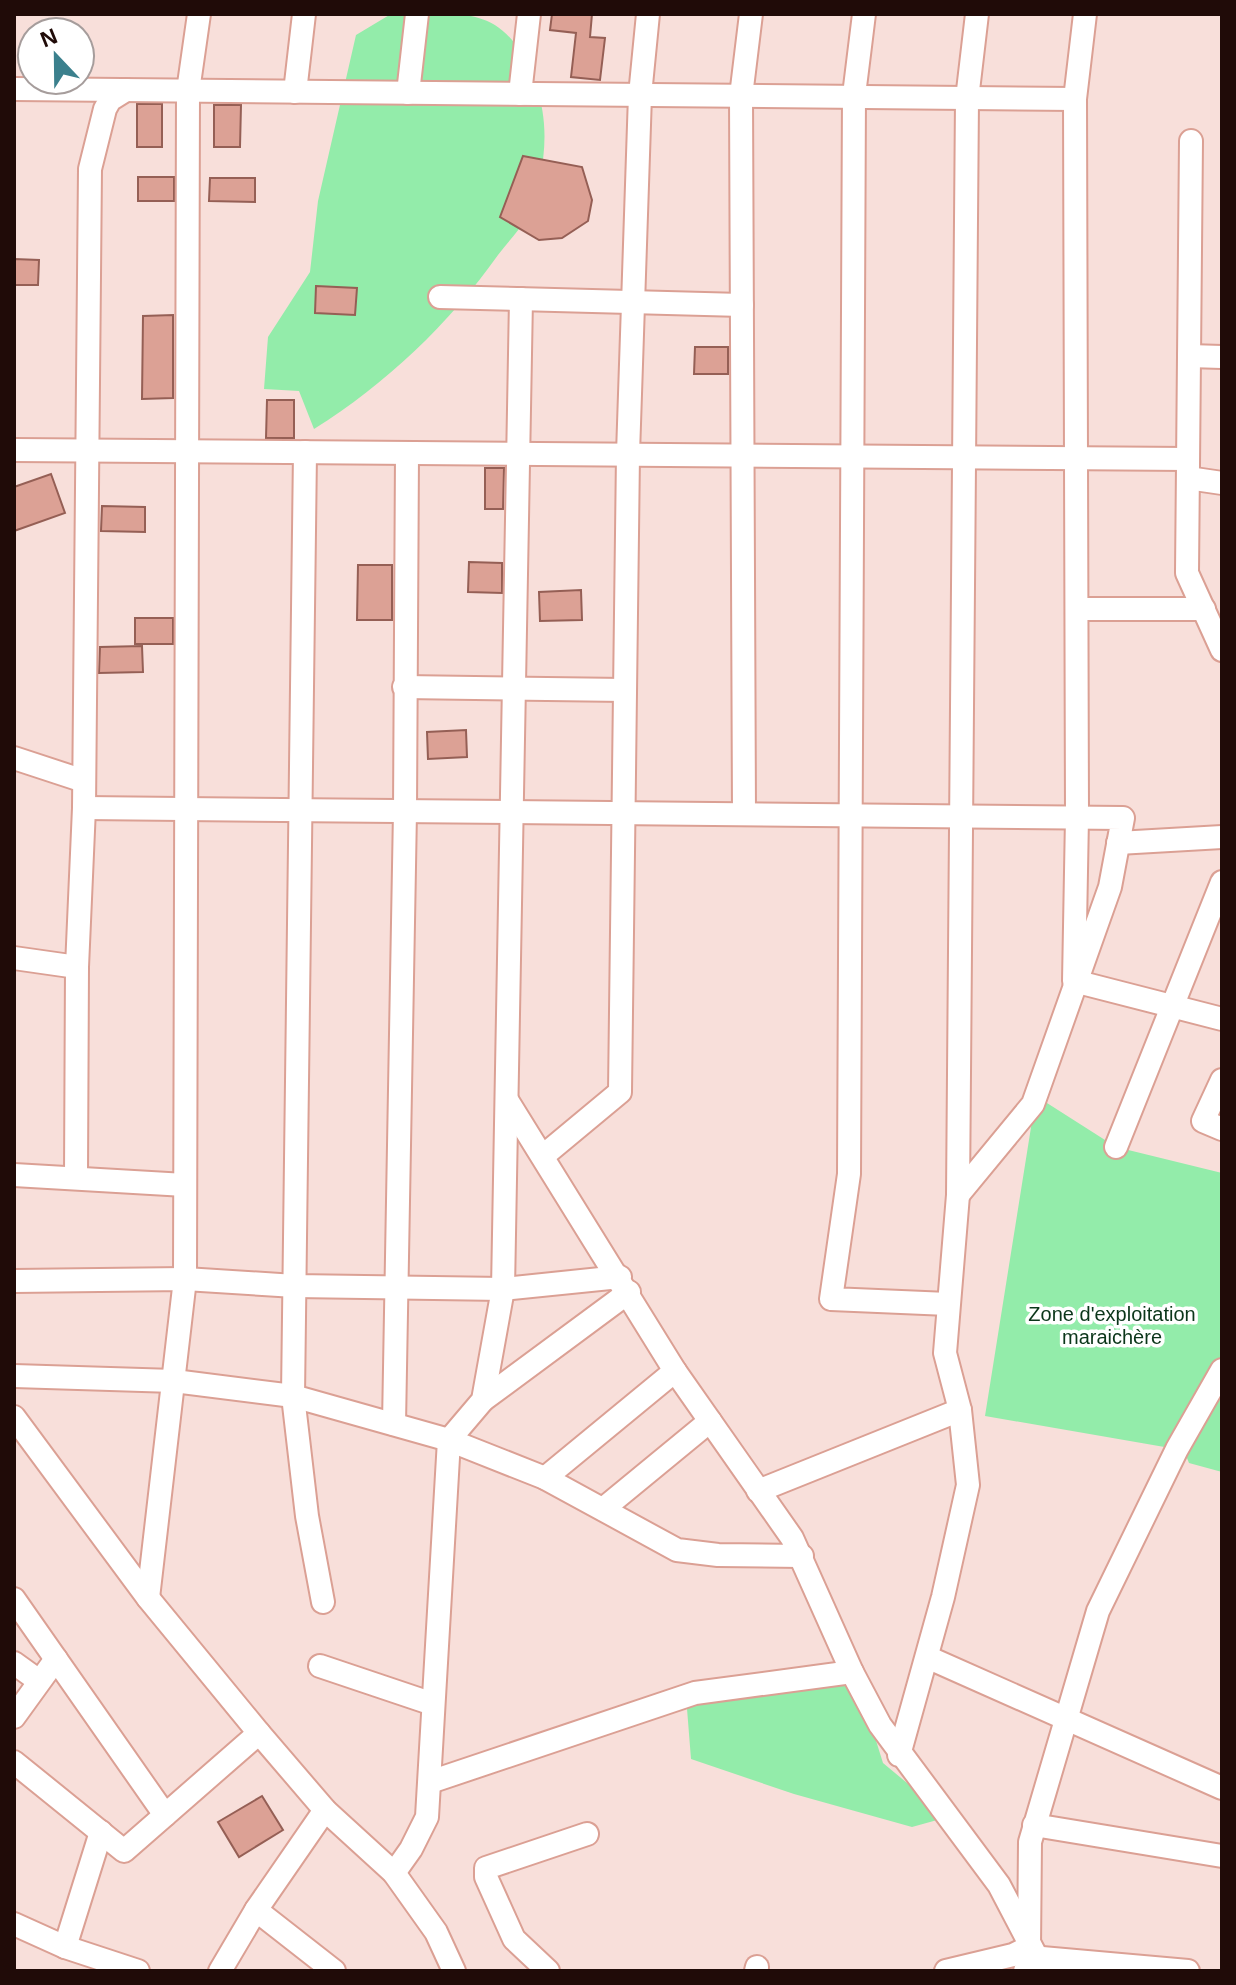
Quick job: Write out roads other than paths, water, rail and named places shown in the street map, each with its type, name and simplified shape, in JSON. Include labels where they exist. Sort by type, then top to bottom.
[{"type":"street","points":[[148,1598],[185,1279],[188,91],[199,14]]},
{"type":"street","points":[[295,92],[304,14]]},
{"type":"street","points":[[408,93],[417,14]]},
{"type":"street","points":[[520,94],[529,14]]},
{"type":"street","points":[[543,1156],[620,1092],[628,454],[640,95],[648,14]]},
{"type":"street","points":[[744,814],[741,96],[751,14]]},
{"type":"street","points":[[864,14],[854,95],[849,1174],[831,1299],[948,1304]]},
{"type":"street","points":[[899,1755],[966,1509],[968,1457],[960,1410],[946,1366],[958,1195],[967,99],[977,14]]},
{"type":"street","points":[[1074,981],[1077,817],[1075,99],[1085,14]]},
{"type":"street","points":[[14,89],[1075,99]]},
{"type":"street","points":[[76,1176],[77,967],[84,808],[90,160],[110,100],[126,90]]},
{"type":"street","points":[[1191,141],[1187,573],[1222,650]]},
{"type":"street","points":[[440,297],[742,305]]},
{"type":"street","points":[[483,1400],[503,1289],[521,299]]},
{"type":"street","points":[[1189,356],[1222,357]]},
{"type":"street","points":[[14,450],[1076,458],[1188,469],[1222,483]]},
{"type":"street","points":[[305,452],[293,1396],[307,1516],[323,1602]]},
{"type":"street","points":[[394,1424],[405,811],[407,453]]},
{"type":"street","points":[[1077,609],[1204,609]]},
{"type":"street","points":[[404,687],[625,690]]},
{"type":"street","points":[[14,758],[84,781]]},
{"type":"street","points":[[84,808],[1123,818],[1110,887],[1074,981],[1033,1104],[958,1195]]},
{"type":"street","points":[[1118,843],[1222,837]]},
{"type":"street","points":[[1116,1147],[1222,882]]},
{"type":"street","points":[[14,958],[77,967]]},
{"type":"street","points":[[1074,981],[1222,1019]]},
{"type":"street","points":[[1222,1080],[1203,1121],[1222,1129]]},
{"type":"street","points":[[507,1100],[624,1284],[675,1371],[802,1556],[852,1672],[899,1755],[999,1885],[1028,1934],[1035,1967],[1188,1971]]},
{"type":"street","points":[[14,1175],[76,1176],[185,1185]]},
{"type":"street","points":[[14,1281],[185,1279],[295,1286],[503,1289],[624,1284]]},
{"type":"street","points":[[394,1873],[411,1849],[427,1817],[449,1440],[483,1400],[624,1284]]},
{"type":"street","points":[[946,1971],[1013,1955],[1029,1947],[1030,1842],[1098,1611],[1177,1449],[1222,1370]]},
{"type":"street","points":[[545,1478],[675,1371]]},
{"type":"street","points":[[14,1376],[174,1381],[293,1396],[449,1440],[545,1478],[677,1550],[718,1555],[802,1556]]},
{"type":"street","points":[[758,1491],[960,1410]]},
{"type":"street","points":[[14,1417],[148,1598],[259,1733],[325,1810],[394,1873],[436,1932],[454,1971]]},
{"type":"street","points":[[603,1509],[710,1421]]},
{"type":"street","points":[[14,1599],[165,1815]]},
{"type":"street","points":[[927,1657],[1222,1788]]},
{"type":"street","points":[[14,1717],[56,1659]]},
{"type":"street","points":[[14,1663],[39,1681]]},
{"type":"street","points":[[320,1666],[433,1704]]},
{"type":"street","points":[[430,1782],[695,1693],[852,1672]]},
{"type":"street","points":[[14,1762],[124,1851],[259,1733]]},
{"type":"street","points":[[220,1971],[256,1910],[325,1810]]},
{"type":"street","points":[[1034,1825],[1222,1856]]},
{"type":"street","points":[[65,1947],[101,1832]]},
{"type":"street","points":[[548,1971],[514,1939],[486,1877],[486,1868],[587,1834]]},
{"type":"street","points":[[256,1910],[308,1963],[334,1971]]},
{"type":"street","points":[[14,1924],[65,1947],[138,1971]]},
{"type":"park label","name":"Zone d'exploitation maraichère","points":[[1112,1326]]}]
